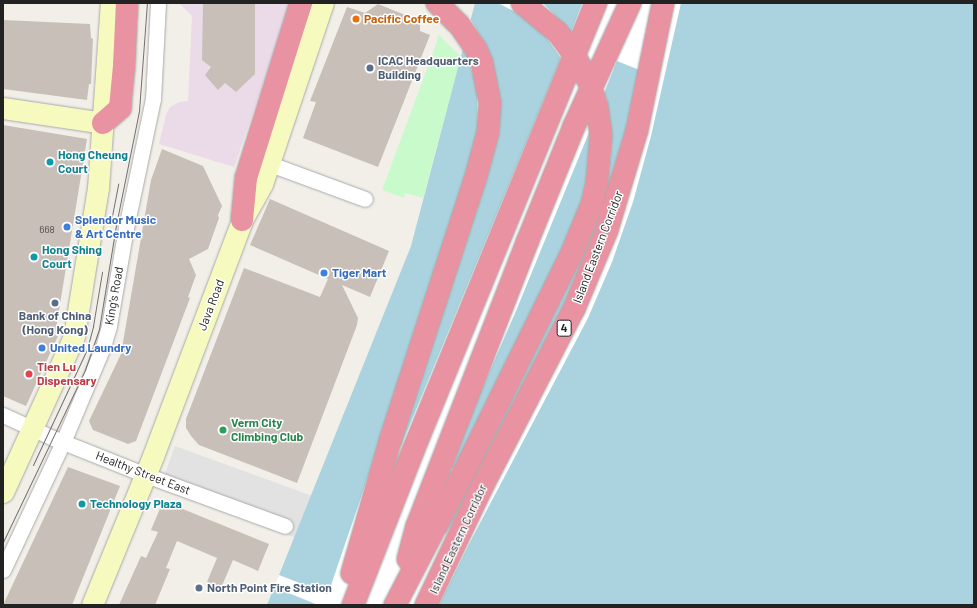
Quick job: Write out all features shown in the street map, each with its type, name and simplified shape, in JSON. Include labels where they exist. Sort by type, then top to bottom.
[{"type":"highway","points":[[103,123],[120,108],[128,3]]},
{"type":"highway","points":[[242,220],[246,178],[301,3]]},
{"type":"highway","points":[[344,605],[390,441],[475,180],[488,132],[489,97],[482,63],[476,49],[459,24],[437,3]]},
{"type":"highway","points":[[397,600],[463,474],[573,250],[592,204],[597,182],[601,135],[597,106],[588,80],[573,53],[557,32],[522,3]]},
{"type":"highway","points":[[353,605],[419,437],[596,3]]},
{"type":"highway","points":[[397,600],[417,526],[481,359],[574,126],[630,3]]},
{"type":"highway","name":"Island Eastern Corridor","points":[[426,605],[482,487],[574,309],[607,230],[637,130],[663,3]]},
{"type":"main road","points":[[3,492],[33,429],[74,336],[98,188],[111,3]]},
{"type":"main road","name":"Java Road","points":[[92,605],[146,475],[242,220],[262,184],[270,164],[323,3]]},
{"type":"main road","points":[[3,108],[103,123]]},
{"type":"street","name":"King's Road","points":[[3,570],[64,442],[103,347],[109,326],[126,228],[153,99],[158,3]]},
{"type":"street","points":[[270,164],[365,199]]},
{"type":"street","name":"Healthy Street East","points":[[3,415],[33,429],[146,475],[286,526]]},
{"type":"shaded area","points":[[179,3],[291,3],[234,167],[159,144],[166,115],[170,107],[179,102],[188,101],[192,16]]},
{"type":"shaded area","points":[[175,446],[311,496],[296,538],[160,488]]},
{"type":"green space","points":[[438,34],[461,57],[423,198],[405,193],[404,198],[382,190],[437,42]]},
{"type":"water","points":[[475,3],[974,3],[974,605],[267,605],[411,246]]},
{"type":"pier","points":[[498,3],[543,3],[571,32],[582,3],[681,3],[651,136],[633,202],[612,262],[588,318],[469,544],[439,605],[318,605],[274,587],[279,575],[328,594],[431,292],[478,131],[477,88],[467,55],[448,32],[469,17],[486,45],[498,87],[496,132],[396,444],[401,446],[561,58],[535,22]],"holes":[[[617,61],[642,71],[612,193],[566,309],[476,482],[446,534],[442,532],[584,253],[608,185],[611,150],[607,99],[604,93]],[[590,130],[593,152],[589,181],[564,247],[454,469],[448,466],[516,311]]]},
{"type":"building","points":[[203,3],[255,3],[255,74],[236,92],[225,83],[218,90],[205,75],[211,67],[202,60]]},
{"type":"building","name":"ICAC Headquarters Building","points":[[378,4],[420,21],[420,31],[430,35],[378,167],[303,138],[316,102],[310,101],[347,7],[365,13]]},
{"type":"building","points":[[3,20],[90,24],[91,38],[93,39],[91,84],[89,84],[87,100],[3,89]]},
{"type":"building","points":[[3,125],[87,139],[55,335],[58,336],[26,406],[3,396]]},
{"type":"building","points":[[162,149],[203,166],[222,206],[208,249],[189,259],[196,275],[188,297],[190,298],[136,441],[128,444],[93,430],[89,421],[121,354],[151,180]]},
{"type":"building","points":[[270,199],[389,251],[370,297],[342,285],[358,318],[357,325],[297,483],[199,445],[186,428],[186,419],[244,268],[320,297],[328,279],[250,245]]},
{"type":"building","points":[[68,467],[120,486],[72,605],[3,605]]},
{"type":"building","points":[[163,501],[269,544],[258,571],[233,560],[221,588],[207,582],[217,558],[177,541],[166,568],[170,569],[155,605],[119,605],[141,556],[146,558],[158,532],[151,530]]},
{"type":"tram line","points":[[3,542],[85,370],[99,329],[116,225],[139,111],[147,3]]},
{"type":"tram line","points":[[111,221],[118,184]]},
{"type":"tram line","points":[[33,465],[87,349],[93,326],[102,272]]},
{"type":"place","name":"Pacific Coffee","points":[[356,19]]},
{"type":"place","name":"ICAC Headquarters Building","points":[[370,68]]},
{"type":"place","name":"Hong Cheung Court","points":[[50,162]]},
{"type":"place","name":"Splendor Music & Art Centre","points":[[67,227]]},
{"type":"place","name":"Hong Shing Court","points":[[34,257]]},
{"type":"place","name":"Tiger Mart","points":[[324,273]]},
{"type":"place","name":"Bank of China (Hong Kong)","points":[[55,303]]},
{"type":"place","name":"United Laundry","points":[[42,348]]},
{"type":"place","name":"Tien Lu Dispensary","points":[[29,374]]},
{"type":"place","name":"Verm City Climbing Club","points":[[223,430]]},
{"type":"place","name":"Technology Plaza","points":[[82,504]]},
{"type":"place","name":"North Point Fire Station","points":[[199,588]]}]
